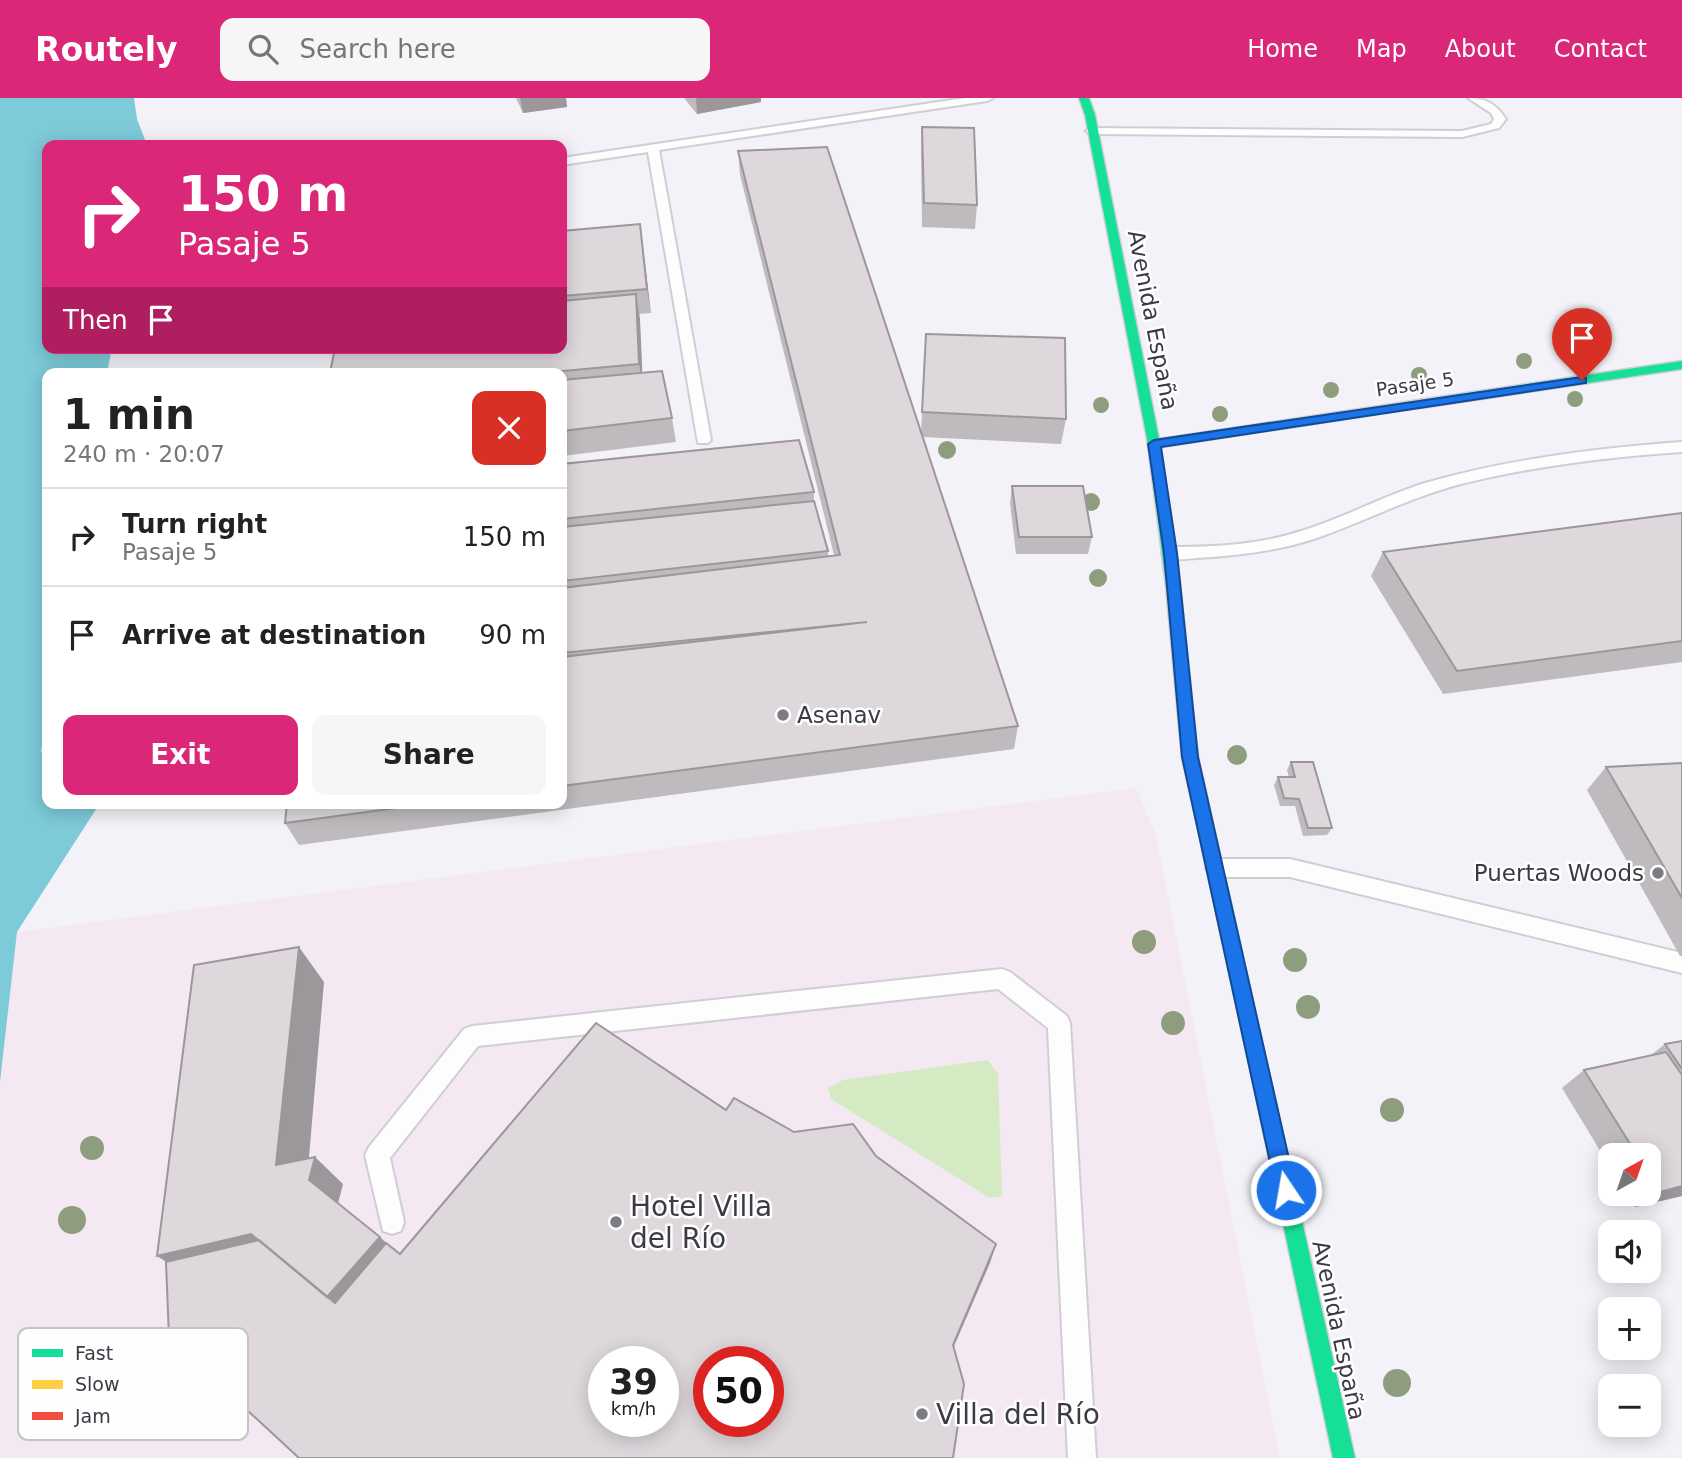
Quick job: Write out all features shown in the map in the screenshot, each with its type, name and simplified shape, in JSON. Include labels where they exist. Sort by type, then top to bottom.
[{"type":"main road","name":"Avenida España","points":[[1084,98],[1154,444],[1170,553],[1190,757],[1344,1458]]},
{"type":"main road","name":"Pasaje 5","points":[[1154,444],[1682,365]]},
{"type":"lane","points":[[567,160],[987,98]]},
{"type":"lane","points":[[1092,131],[1462,134],[1495,126],[1500,119],[1495,111],[1474,98]]},
{"type":"lane","points":[[653,147],[703,440]]},
{"type":"lane","points":[[1170,553],[1207,553],[1267,545],[1326,528],[1428,488],[1512,467],[1682,447]]},
{"type":"lane","points":[[1216,868],[1290,867],[1682,963]]},
{"type":"lane","points":[[392,1222],[377,1155],[472,1036],[1002,979],[1059,1023],[1082,1458]]},
{"type":"shaded area","name":"Hotel Villa del Río","points":[[1136,788],[1156,836],[1280,1458],[0,1458],[0,1082],[17,932]]},
{"type":"green space","points":[[987,1060],[998,1073],[1002,1196],[990,1198],[831,1099],[828,1088],[843,1080]]},
{"type":"water","points":[[0,98],[134,98],[137,119],[145,140],[42,140],[42,354],[111,354],[108,368],[42,368],[42,809],[96,809],[17,932],[0,1082]]},
{"type":"building","points":[[922,127],[974,128],[977,205],[924,203]]},
{"type":"building","points":[[827,147],[1018,726],[567,785],[567,656],[867,622],[567,652],[567,587],[840,555],[738,151]]},
{"type":"building","points":[[640,224],[647,289],[567,296],[567,231]]},
{"type":"building","points":[[636,294],[639,364],[567,371],[567,368],[331,368],[334,354],[567,354],[567,301]]},
{"type":"building","points":[[926,334],[1065,338],[1066,419],[922,412]]},
{"type":"building","points":[[662,371],[672,418],[567,430],[567,380]]},
{"type":"building","points":[[799,440],[814,492],[567,518],[567,463]]},
{"type":"building","points":[[1012,486],[1083,486],[1092,537],[1019,537]]},
{"type":"building","points":[[814,501],[828,551],[567,580],[567,526]]},
{"type":"building","points":[[1682,513],[1682,641],[1457,671],[1383,552]]},
{"type":"building","points":[[1291,762],[1313,762],[1332,828],[1308,828],[1299,799],[1284,798],[1278,777],[1295,777]]},
{"type":"building","points":[[1682,763],[1682,898],[1606,767]]},
{"type":"building","points":[[286,809],[389,809],[285,823]]},
{"type":"building","points":[[299,947],[276,1165],[315,1157],[309,1180],[380,1237],[327,1297],[251,1234],[157,1256],[194,965]]},
{"type":"building","points":[[596,1023],[726,1110],[734,1098],[794,1132],[853,1124],[876,1156],[996,1244],[953,1345],[964,1384],[953,1458],[299,1458],[248,1411],[248,1328],[169,1328],[166,1262],[259,1240],[335,1303],[386,1243],[400,1254]]},
{"type":"building","points":[[1682,1041],[1682,1069],[1665,1044]]},
{"type":"building","points":[[1666,1052],[1682,1075],[1682,1186],[1661,1192],[1661,1143],[1630,1143],[1584,1070]]},
{"type":"traffic: fast","points":[[1084,98],[1090,115],[1154,444],[1173,585]]},
{"type":"traffic: fast","points":[[1420,404],[1682,365]]},
{"type":"traffic: fast","points":[[1263,1087],[1344,1458]]},
{"type":"traffic: slow","points":[[1154,444],[1420,404]]},
{"type":"traffic: slow","points":[[1173,585],[1190,757],[1207,833]]},
{"type":"traffic: jam","points":[[1207,833],[1263,1087]]},
{"type":"place","name":"Asenav","points":[[783,715]]},
{"type":"place","name":"Puertas Woods","points":[[1658,873]]},
{"type":"place","name":"Hotel Villa del Río","points":[[616,1222]]},
{"type":"place","name":"Villa del Río","points":[[922,1414]]},
{"type":"route","points":[[1286,1190],[1190,757],[1170,553],[1154,444],[1582,380]]}]
